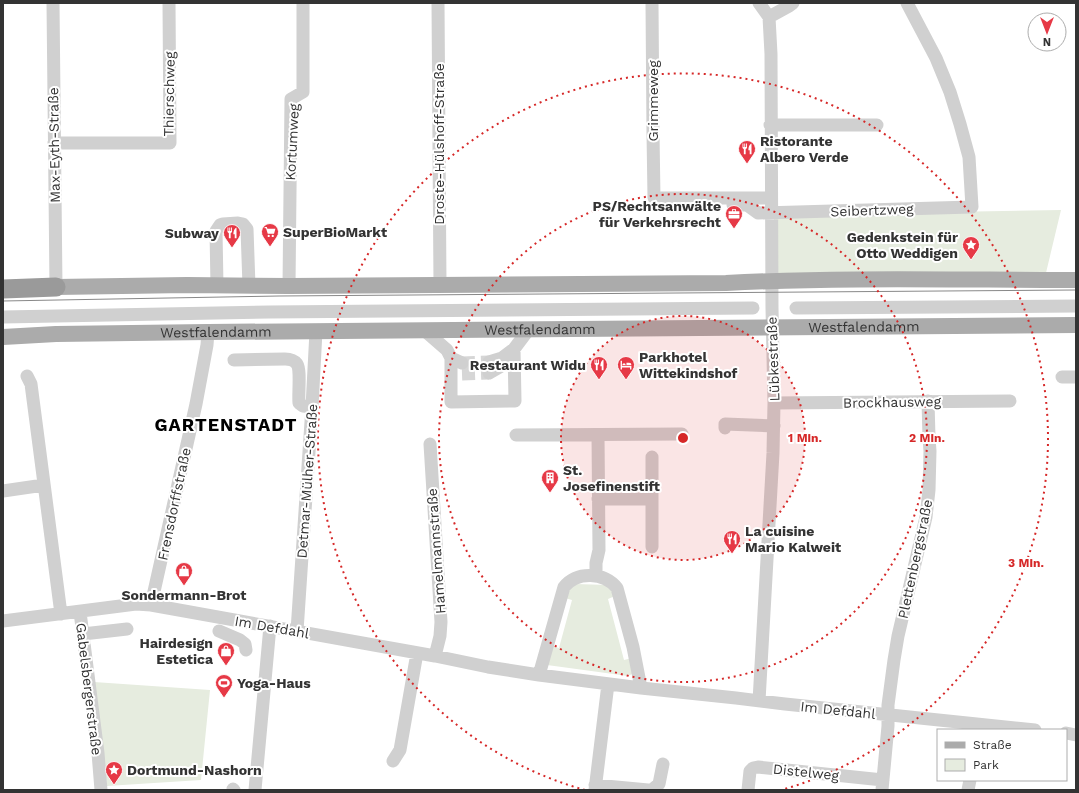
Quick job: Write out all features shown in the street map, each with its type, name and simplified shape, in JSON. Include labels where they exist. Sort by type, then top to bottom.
[{"type":"highway","points":[[3,289],[56,287]]},
{"type":"main road","points":[[56,287],[187,285],[289,286],[726,283],[929,279],[1076,280]]},
{"type":"main road","name":"Westfalendamm","points":[[3,337],[56,334],[208,332],[1072,325]]},
{"type":"street","name":"Max-Eyth-Straße","points":[[53,3],[56,287]]},
{"type":"street","name":"Thierschweg","points":[[54,144],[170,143],[169,3]]},
{"type":"street","name":"Kortumweg","points":[[289,286],[291,99],[303,92],[303,3]]},
{"type":"street","name":"Droste-Hülshoff-Straße","points":[[438,3],[440,285]]},
{"type":"street","name":"Grimmeweg","points":[[652,3],[654,198],[771,198]]},
{"type":"street","points":[[759,3],[769,17],[793,3]]},
{"type":"street","name":"Seibertzweg","points":[[733,205],[747,205],[758,213],[972,208],[969,157],[950,92],[936,58],[907,3]]},
{"type":"street","name":"Lübkestraße","points":[[759,701],[774,426],[770,125],[771,54],[769,17]]},
{"type":"street","points":[[770,125],[877,125]]},
{"type":"street","points":[[217,286],[216,230],[223,224],[238,223],[243,224],[247,229],[249,286]]},
{"type":"street","points":[[3,283],[3,289]]},
{"type":"street","points":[[796,308],[1074,306]]},
{"type":"street","points":[[3,317],[277,312],[752,308]]},
{"type":"street","points":[[424,330],[447,350],[456,366],[451,402],[515,401],[514,354]]},
{"type":"street","points":[[489,368],[514,354],[529,330]]},
{"type":"street","name":"Detmar-Mülher-Straße","points":[[297,631],[316,331]]},
{"type":"street","name":"Frensdorffstraße","points":[[151,605],[200,385],[208,345],[208,332]]},
{"type":"street","points":[[234,360],[292,360],[299,368],[299,403],[303,406],[312,407]]},
{"type":"street","name":"Gabelsbergerstraße","points":[[27,376],[31,384],[60,614]]},
{"type":"street","points":[[1062,377],[1076,377]]},
{"type":"street","name":"Brockhausweg","points":[[774,403],[1010,401]]},
{"type":"street","name":"Plettenbergstraße","points":[[882,785],[888,726],[890,682],[898,636],[926,517],[929,490],[930,451],[928,402]]},
{"type":"street","points":[[725,428],[726,424],[774,426]]},
{"type":"street","points":[[516,435],[682,434]]},
{"type":"street","points":[[596,576],[598,550],[598,435]]},
{"type":"street","name":"Hamelmannstraße","points":[[430,444],[441,622],[440,636],[435,656]]},
{"type":"street","points":[[652,456],[652,547]]},
{"type":"street","points":[[3,491],[44,485]]},
{"type":"street","points":[[598,499],[652,499]]},
{"type":"street","points":[[539,675],[564,587],[568,582],[575,578],[596,576],[605,578],[612,582],[617,588],[633,647],[641,688]]},
{"type":"street","name":"Im Defdahl","points":[[3,621],[136,604],[151,605],[539,675],[980,727],[1017,729]]},
{"type":"street","name":"Gabelsbergerstraße","points":[[80,612],[98,753],[101,790]]},
{"type":"street","points":[[221,617],[219,634],[243,642],[246,650]]},
{"type":"street","points":[[255,790],[270,626]]},
{"type":"street","points":[[83,634],[127,630]]},
{"type":"street","points":[[393,761],[400,750],[417,653]]},
{"type":"street","points":[[608,684],[595,787],[648,790],[659,784],[663,764]]},
{"type":"street","name":"Distelweg","points":[[748,790],[750,771],[753,768],[758,767],[882,785]]},
{"type":"green space","points":[[1061,210],[1045,277],[774,278],[774,215]]},
{"type":"green space","points":[[575,584],[608,585],[615,596],[608,599],[624,660],[632,658],[632,674],[628,676],[547,665],[552,646],[559,648],[572,600],[565,598],[567,591]]},
{"type":"green space","points":[[94,682],[210,690],[201,780],[107,786]]},
{"type":"tunnel","points":[[462,363],[489,362]]},
{"type":"tunnel","points":[[462,374],[489,373]]},
{"type":"tram line","points":[[3,301],[279,296],[1076,290]]},
{"type":"place","name":"Ristorante Albero Verde","points":[[747,164]]},
{"type":"place","name":"PS/Rechtsanwälte für Verkehrsrecht","points":[[734,229]]},
{"type":"place","name":"SuperBioMarkt","points":[[270,247]]},
{"type":"place","name":"Subway","points":[[232,248]]},
{"type":"place","name":"Gedenkstein für Otto Weddigen","points":[[971,260]]},
{"type":"place","name":"Restaurant Widu","points":[[599,380]]},
{"type":"place","name":"Parkhotel Wittekindshof","points":[[626,380]]},
{"type":"place","name":"St. Josefinenstift","points":[[550,493]]},
{"type":"place","name":"La cuisine Mario Kalweit","points":[[732,554]]},
{"type":"place","name":"Sondermann-Brot","points":[[184,586]]},
{"type":"place","name":"Hairdesign Estetica","points":[[226,666]]},
{"type":"place","name":"Yoga-Haus","points":[[224,698]]},
{"type":"place","name":"Dortmund-Nashorn","points":[[114,785]]},
{"type":"district","name":"GARTENSTADT","points":[[226,425]]}]
